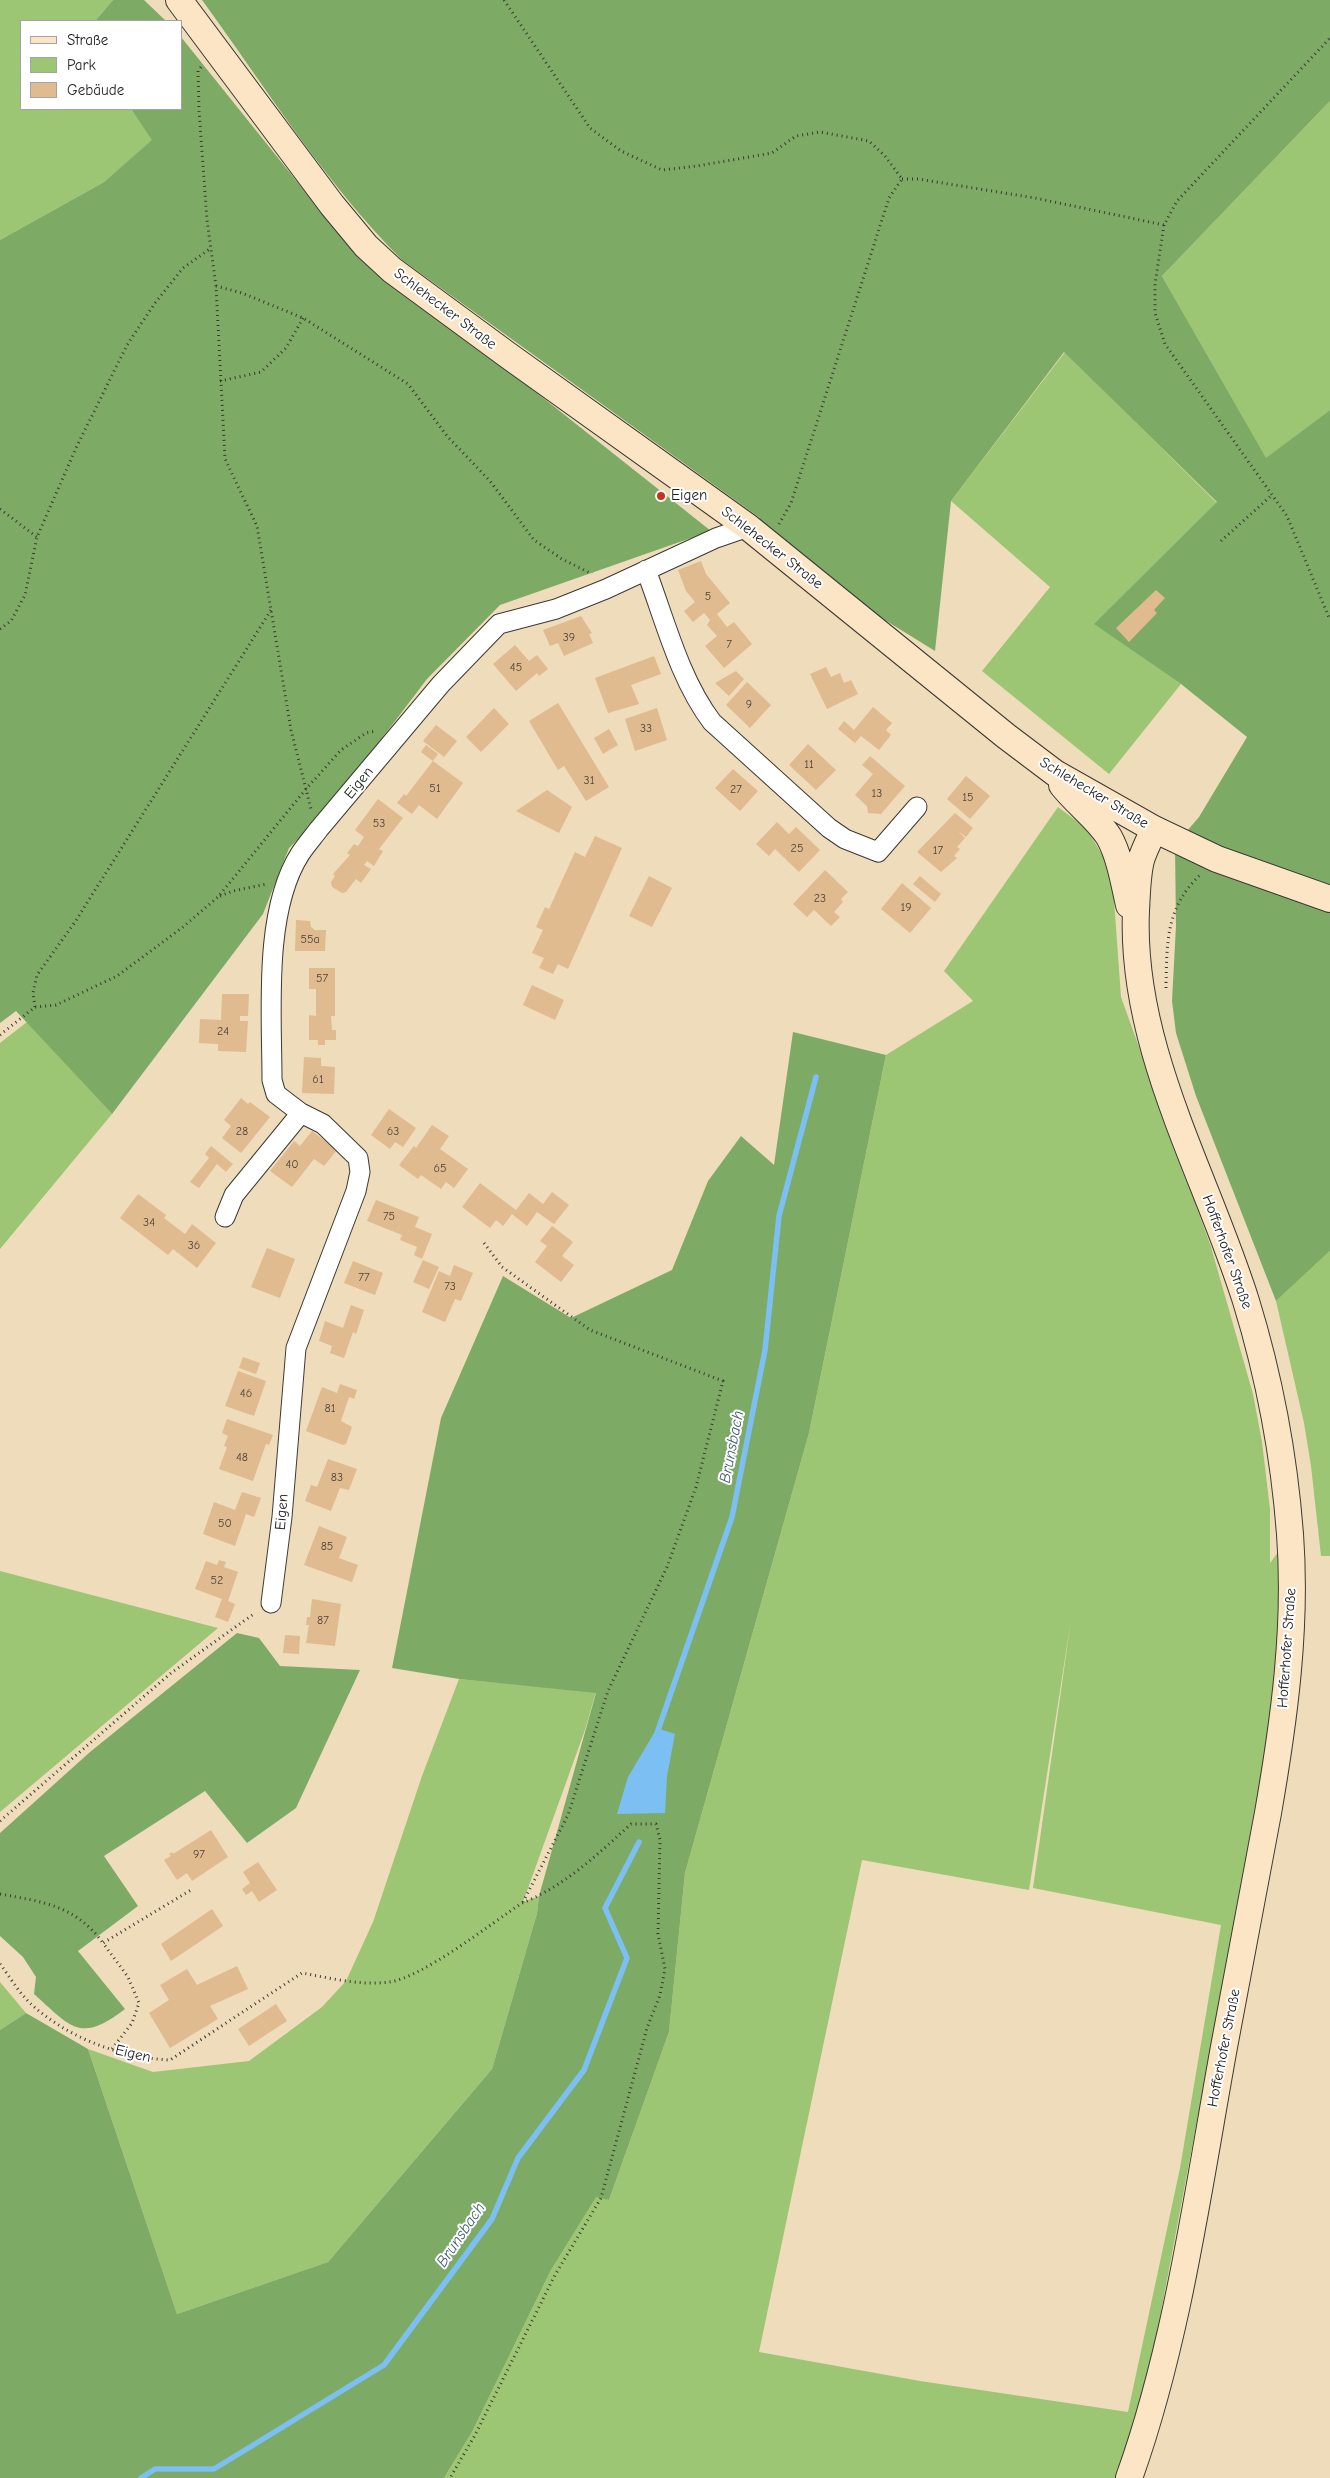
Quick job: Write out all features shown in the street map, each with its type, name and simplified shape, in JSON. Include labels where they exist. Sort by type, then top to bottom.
[{"type":"street","name":"Schlehecker Straße","points":[[179,0],[332,205],[366,246],[392,270],[758,535],[1054,773],[1154,829],[1217,859],[1330,899]]},
{"type":"street","name":"Eigen","points":[[270,1602],[282,1517],[296,1348],[356,1191],[360,1172],[358,1158],[342,1140],[323,1124],[301,1113],[276,1094],[272,1080],[275,933],[288,881],[300,854],[441,684],[499,624],[556,609],[606,589],[716,538],[758,535]]},
{"type":"street","points":[[646,570],[690,686],[700,707],[712,722],[828,828],[845,839],[878,852],[918,807]]},
{"type":"street","points":[[1054,773],[1075,802],[1108,837],[1118,859],[1135,927]]},
{"type":"street","name":"Hofferhofer Straße","points":[[1129,2478],[1156,2389],[1177,2299],[1263,1841],[1281,1735],[1291,1628],[1292,1590],[1290,1533],[1284,1475],[1269,1386],[1245,1300],[1152,1046],[1138,972],[1135,927],[1141,859],[1154,829]]},
{"type":"street","points":[[226,1217],[234,1195],[301,1113]]},
{"type":"path","points":[[504,0],[590,128],[621,151],[662,170],[697,166],[772,152],[796,136],[820,132],[869,141],[885,156],[902,179]]},
{"type":"path","points":[[1330,38],[1177,201],[1164,225],[1156,284],[1155,314],[1165,344],[1287,516],[1330,620]]},
{"type":"path","points":[[217,51],[198,71],[198,85],[210,248],[216,286],[225,459],[257,526],[291,730],[319,830]]},
{"type":"path","points":[[902,179],[918,179],[1035,198],[1164,225]]},
{"type":"path","points":[[758,535],[791,503],[889,198],[902,179]]},
{"type":"path","points":[[0,629],[11,621],[25,595],[38,537],[80,439],[127,345],[155,303],[183,268],[210,248]]},
{"type":"path","points":[[216,286],[242,294],[302,318],[408,384],[447,436],[490,481],[534,540],[562,559],[588,571],[606,589]]},
{"type":"path","points":[[220,381],[261,372],[286,348],[302,318]]},
{"type":"path","points":[[1220,541],[1272,495]]},
{"type":"path","points":[[0,509],[38,537]]},
{"type":"path","points":[[35,1007],[33,993],[38,975],[76,922],[272,609]]},
{"type":"path","points":[[0,1035],[35,1007],[56,1005],[117,976],[183,927],[218,897],[306,789],[341,750],[366,733],[380,730]]},
{"type":"path","points":[[1166,990],[1167,952],[1178,900],[1189,886],[1217,859]]},
{"type":"path","points":[[218,897],[233,890],[288,881]]},
{"type":"path","points":[[484,1243],[502,1267],[590,1330],[723,1381],[696,1487],[667,1567],[608,1691],[568,1816],[522,1903]]},
{"type":"path","points":[[0,1821],[171,1672],[270,1602]]},
{"type":"path","points":[[450,2478],[475,2434],[555,2275],[600,2198],[647,2028],[660,1995],[665,1969],[658,1934],[660,1840],[656,1824],[631,1824],[584,1866],[540,1896],[522,1903]]},
{"type":"path","points":[[104,1943],[191,1890]]},
{"type":"path","points":[[0,1894],[51,1903],[72,1914],[96,1933],[104,1943],[128,1977],[139,2004],[132,2023],[112,2049]]},
{"type":"path","name":"Eigen","points":[[0,1964],[30,2004],[72,2033],[95,2044],[148,2059],[170,2060],[302,1973],[346,1981],[390,1982],[415,1973],[522,1903]]},
{"type":"green space","points":[[0,0],[113,0],[96,20],[20,20],[20,110],[132,110],[153,140],[104,182],[0,240]]},
{"type":"green space","points":[[113,0],[144,0],[165,20],[96,20]]},
{"type":"green space","points":[[202,0],[1330,0],[1330,101],[1162,276],[1266,458],[1330,410],[1330,1251],[1276,1301],[1196,1096],[1176,1033],[1172,1001],[1176,926],[1175,845],[1199,817],[1247,737],[1181,684],[1094,624],[1217,502],[1064,352],[951,501],[935,651],[796,565],[748,527],[760,518],[402,260],[347,199],[322,167]]},
{"type":"green space","points":[[182,38],[323,214],[503,366],[711,531],[500,605],[427,679],[326,812],[289,848],[263,914],[112,1114],[16,1011],[0,1023],[0,240],[104,182],[152,140],[132,110],[182,110]]},
{"type":"green space","points":[[1330,101],[1330,410],[1266,459],[1162,276]]},
{"type":"green space","points":[[1065,352],[1217,503],[1095,624],[1181,684],[1109,774],[982,671],[1050,587],[951,501]]},
{"type":"green space","points":[[1058,807],[1087,829],[1112,872],[1121,997],[1211,1247],[1253,1394],[1262,1442],[1270,1509],[1270,1563],[1279,1551],[1276,1702],[1150,2370],[1117,2478],[444,2478],[472,2432],[551,2270],[596,2196],[609,2200],[669,2032],[685,1873],[809,1433],[886,1055],[973,1001],[944,971]],"holes":[[[1071,1620],[1033,1888],[1221,1925],[1180,2168],[1128,2412],[920,2381],[759,2352],[862,1860],[1029,1890]]]},
{"type":"green space","points":[[27,1022],[112,1114],[0,1249],[0,1043]]},
{"type":"green space","points":[[793,1032],[886,1055],[809,1433],[685,1873],[669,2032],[609,2200],[596,2197],[551,2270],[472,2432],[444,2478],[0,2478],[0,2030],[26,2013],[88,2049],[177,2314],[328,2262],[492,2069],[537,1913],[539,1896],[596,1693],[459,1679],[392,1668],[441,1418],[503,1276],[571,1318],[672,1270],[708,1181],[741,1136],[774,1165]]},
{"type":"green space","points":[[1330,1251],[1330,1556],[1321,1556],[1304,1423],[1276,1301]]},
{"type":"green space","points":[[0,1571],[218,1628],[0,1812]]},
{"type":"green space","points":[[237,1633],[259,1638],[280,1666],[360,1670],[296,1808],[247,1843],[205,1791],[104,1856],[138,1906],[78,1951],[125,2009],[110,2020],[97,2026],[76,2027],[58,2015],[34,1994],[36,1977],[23,1957],[0,1936],[0,1833],[90,1752]]},
{"type":"green space","points":[[459,1679],[596,1692],[585,1730],[523,1902],[539,1896],[537,1913],[492,2069],[328,2262],[177,2314],[88,2049],[153,2072],[249,2061],[322,2007],[346,1981],[373,1922],[422,1776]]},
{"type":"green space","points":[[0,1982],[26,2013],[0,2030]]},
{"type":"water","points":[[657,1728],[675,1734],[667,1776],[665,1813],[617,1814],[628,1777]]},
{"type":"building","points":[[701,561],[706,574],[730,603],[717,614],[727,627],[734,622],[752,644],[724,668],[705,646],[717,636],[707,625],[710,620],[704,613],[693,622],[684,611],[695,602],[686,591],[678,570]]},
{"type":"building","points":[[1156,590],[1165,598],[1154,610],[1157,613],[1129,642],[1116,628]]},
{"type":"building","points":[[581,616],[592,633],[589,634],[593,643],[564,656],[558,643],[550,646],[543,630]]},
{"type":"building","points":[[515,645],[529,661],[537,655],[548,669],[539,676],[537,673],[516,691],[493,664]]},
{"type":"building","points":[[654,656],[661,674],[631,685],[639,704],[608,713],[595,678]]},
{"type":"building","points":[[826,667],[831,677],[840,673],[844,683],[851,680],[858,694],[827,709],[810,674]]},
{"type":"building","points":[[736,671],[744,679],[729,696],[715,683]]},
{"type":"building","points":[[747,682],[771,705],[750,728],[726,705]]},
{"type":"building","points":[[558,703],[609,787],[586,801],[564,766],[558,770],[529,721]]},
{"type":"building","points":[[873,707],[892,723],[886,730],[891,735],[879,750],[861,736],[855,743],[838,729],[844,721],[854,730]]},
{"type":"building","points":[[494,708],[509,724],[481,752],[466,737]]},
{"type":"building","points":[[657,708],[667,740],[635,751],[625,719]]},
{"type":"building","points":[[436,725],[457,741],[444,757],[423,741]]},
{"type":"building","points":[[609,729],[618,745],[603,754],[594,738]]},
{"type":"building","points":[[808,744],[836,770],[816,790],[789,765]]},
{"type":"building","points":[[426,745],[438,754],[433,761],[421,752]]},
{"type":"building","points":[[870,756],[905,786],[881,814],[868,813],[867,806],[855,795],[873,774],[862,765]]},
{"type":"building","points":[[433,761],[463,783],[437,819],[419,805],[412,814],[397,803],[404,794],[406,796]]},
{"type":"building","points":[[733,769],[758,791],[740,811],[715,788]]},
{"type":"building","points":[[966,776],[990,796],[970,819],[947,799]]},
{"type":"building","points":[[547,790],[572,807],[559,833],[516,811]]},
{"type":"building","points":[[378,799],[403,818],[379,849],[383,851],[374,866],[367,861],[364,865],[371,869],[361,883],[356,879],[346,892],[342,893],[332,887],[331,882],[335,876],[333,874],[350,855],[347,853],[354,844],[358,846],[364,837],[355,830]]},
{"type":"building","points":[[955,813],[973,828],[966,837],[958,831],[965,838],[957,847],[960,849],[954,856],[957,858],[941,872],[917,852]]},
{"type":"building","points":[[777,822],[789,834],[796,827],[820,850],[799,872],[775,849],[769,856],[756,844]]},
{"type":"building","points":[[595,836],[622,848],[568,969],[558,964],[553,974],[539,968],[544,958],[532,953],[543,930],[536,927],[545,907],[549,909],[575,852],[585,857]]},
{"type":"building","points":[[825,870],[848,892],[841,899],[843,902],[834,912],[840,917],[831,926],[814,910],[807,917],[793,904]]},
{"type":"building","points":[[649,876],[672,888],[652,927],[629,916]]},
{"type":"building","points":[[920,876],[941,894],[935,902],[913,884]]},
{"type":"building","points":[[902,883],[931,908],[910,933],[881,909]]},
{"type":"building","points":[[296,920],[310,921],[311,927],[315,930],[326,930],[325,951],[295,951]]},
{"type":"building","points":[[309,968],[335,968],[335,1016],[331,1016],[332,1030],[336,1030],[336,1040],[325,1040],[325,1045],[318,1045],[318,1040],[309,1040],[309,1015],[316,1016],[316,989],[309,989]]},
{"type":"building","points":[[532,985],[564,1000],[555,1020],[523,1005]]},
{"type":"building","points":[[222,994],[249,994],[248,1016],[240,1016],[240,1021],[248,1021],[246,1052],[218,1051],[218,1044],[199,1043],[200,1019],[221,1020]]},
{"type":"building","points":[[304,1057],[321,1058],[321,1066],[335,1067],[334,1094],[302,1093]]},
{"type":"building","points":[[241,1098],[248,1104],[250,1102],[270,1117],[241,1153],[222,1138],[231,1126],[224,1120]]},
{"type":"building","points":[[389,1109],[416,1128],[403,1147],[395,1142],[390,1149],[371,1135]]},
{"type":"building","points":[[432,1125],[449,1136],[440,1149],[468,1169],[454,1188],[446,1182],[441,1189],[421,1175],[418,1179],[399,1165],[414,1146],[416,1148]]},
{"type":"building","points":[[312,1131],[337,1150],[324,1166],[314,1159],[292,1187],[270,1171],[294,1141],[300,1146]]},
{"type":"building","points":[[211,1146],[233,1164],[226,1172],[217,1164],[199,1188],[190,1182],[209,1158],[205,1154]]},
{"type":"building","points":[[480,1183],[516,1210],[529,1193],[543,1204],[552,1192],[569,1205],[554,1224],[537,1212],[527,1226],[512,1214],[503,1226],[496,1220],[490,1228],[462,1207]]},
{"type":"building","points":[[138,1194],[166,1215],[164,1218],[185,1234],[192,1224],[216,1243],[197,1268],[173,1249],[168,1255],[120,1218]]},
{"type":"building","points":[[376,1200],[419,1217],[415,1227],[432,1234],[422,1259],[414,1255],[417,1247],[400,1240],[402,1235],[367,1221]]},
{"type":"building","points":[[552,1226],[573,1242],[562,1256],[574,1265],[561,1282],[535,1262],[547,1246],[540,1241]]},
{"type":"building","points":[[267,1248],[295,1259],[280,1298],[251,1287]]},
{"type":"building","points":[[423,1260],[439,1267],[429,1289],[413,1282]]},
{"type":"building","points":[[353,1261],[383,1273],[375,1295],[344,1283]]},
{"type":"building","points":[[454,1265],[473,1273],[461,1301],[455,1299],[445,1322],[422,1312],[439,1271],[450,1276]]},
{"type":"building","points":[[351,1305],[364,1310],[356,1334],[353,1332],[344,1358],[330,1353],[332,1346],[319,1341],[325,1321],[343,1328]]},
{"type":"building","points":[[243,1357],[260,1363],[256,1374],[239,1368]]},
{"type":"building","points":[[238,1371],[266,1381],[254,1416],[225,1406]]},
{"type":"building","points":[[340,1384],[357,1390],[354,1399],[349,1397],[341,1421],[352,1427],[346,1444],[343,1445],[306,1431],[322,1387],[337,1393]]},
{"type":"building","points":[[227,1419],[273,1435],[269,1445],[266,1444],[253,1481],[219,1469],[227,1447],[224,1446],[228,1436],[222,1433]]},
{"type":"building","points":[[328,1459],[357,1469],[349,1490],[340,1488],[331,1511],[305,1501],[311,1485],[317,1487]]},
{"type":"building","points":[[242,1492],[261,1498],[254,1517],[246,1514],[235,1546],[203,1534],[214,1502],[235,1510]]},
{"type":"building","points":[[319,1526],[347,1537],[339,1558],[358,1565],[352,1582],[304,1565]]},
{"type":"building","points":[[219,1560],[226,1562],[224,1567],[238,1572],[228,1601],[235,1604],[228,1622],[215,1617],[222,1599],[195,1589],[206,1561],[217,1565]]},
{"type":"building","points":[[312,1599],[341,1604],[335,1646],[306,1643],[309,1625],[306,1625],[307,1617],[310,1617]]},
{"type":"building","points":[[285,1635],[300,1636],[299,1654],[283,1653]]},
{"type":"building","points":[[211,1830],[228,1857],[192,1881],[187,1873],[177,1880],[164,1860],[171,1856],[169,1854],[172,1852],[173,1854]]},
{"type":"building","points":[[258,1862],[277,1890],[259,1902],[252,1891],[246,1895],[242,1889],[250,1883],[243,1872]]},
{"type":"building","points":[[212,1909],[223,1926],[171,1961],[161,1944]]},
{"type":"building","points":[[237,1966],[248,1989],[210,2006],[218,2019],[170,2048],[149,2013],[169,2000],[160,1985],[187,1969],[197,1985]]},
{"type":"building","points":[[276,2004],[287,2021],[249,2046],[238,2029]]},
{"type":"waterway","name":"Brunsbach","points":[[656,1736],[732,1517],[765,1350],[779,1216],[816,1077]]},
{"type":"waterway","name":"Brunsbach","points":[[141,2478],[155,2469],[214,2469],[384,2365],[492,2219],[518,2158],[584,2070],[627,1958],[605,1908],[639,1842]]},
{"type":"place","name":"Eigen","points":[[661,496]]}]
